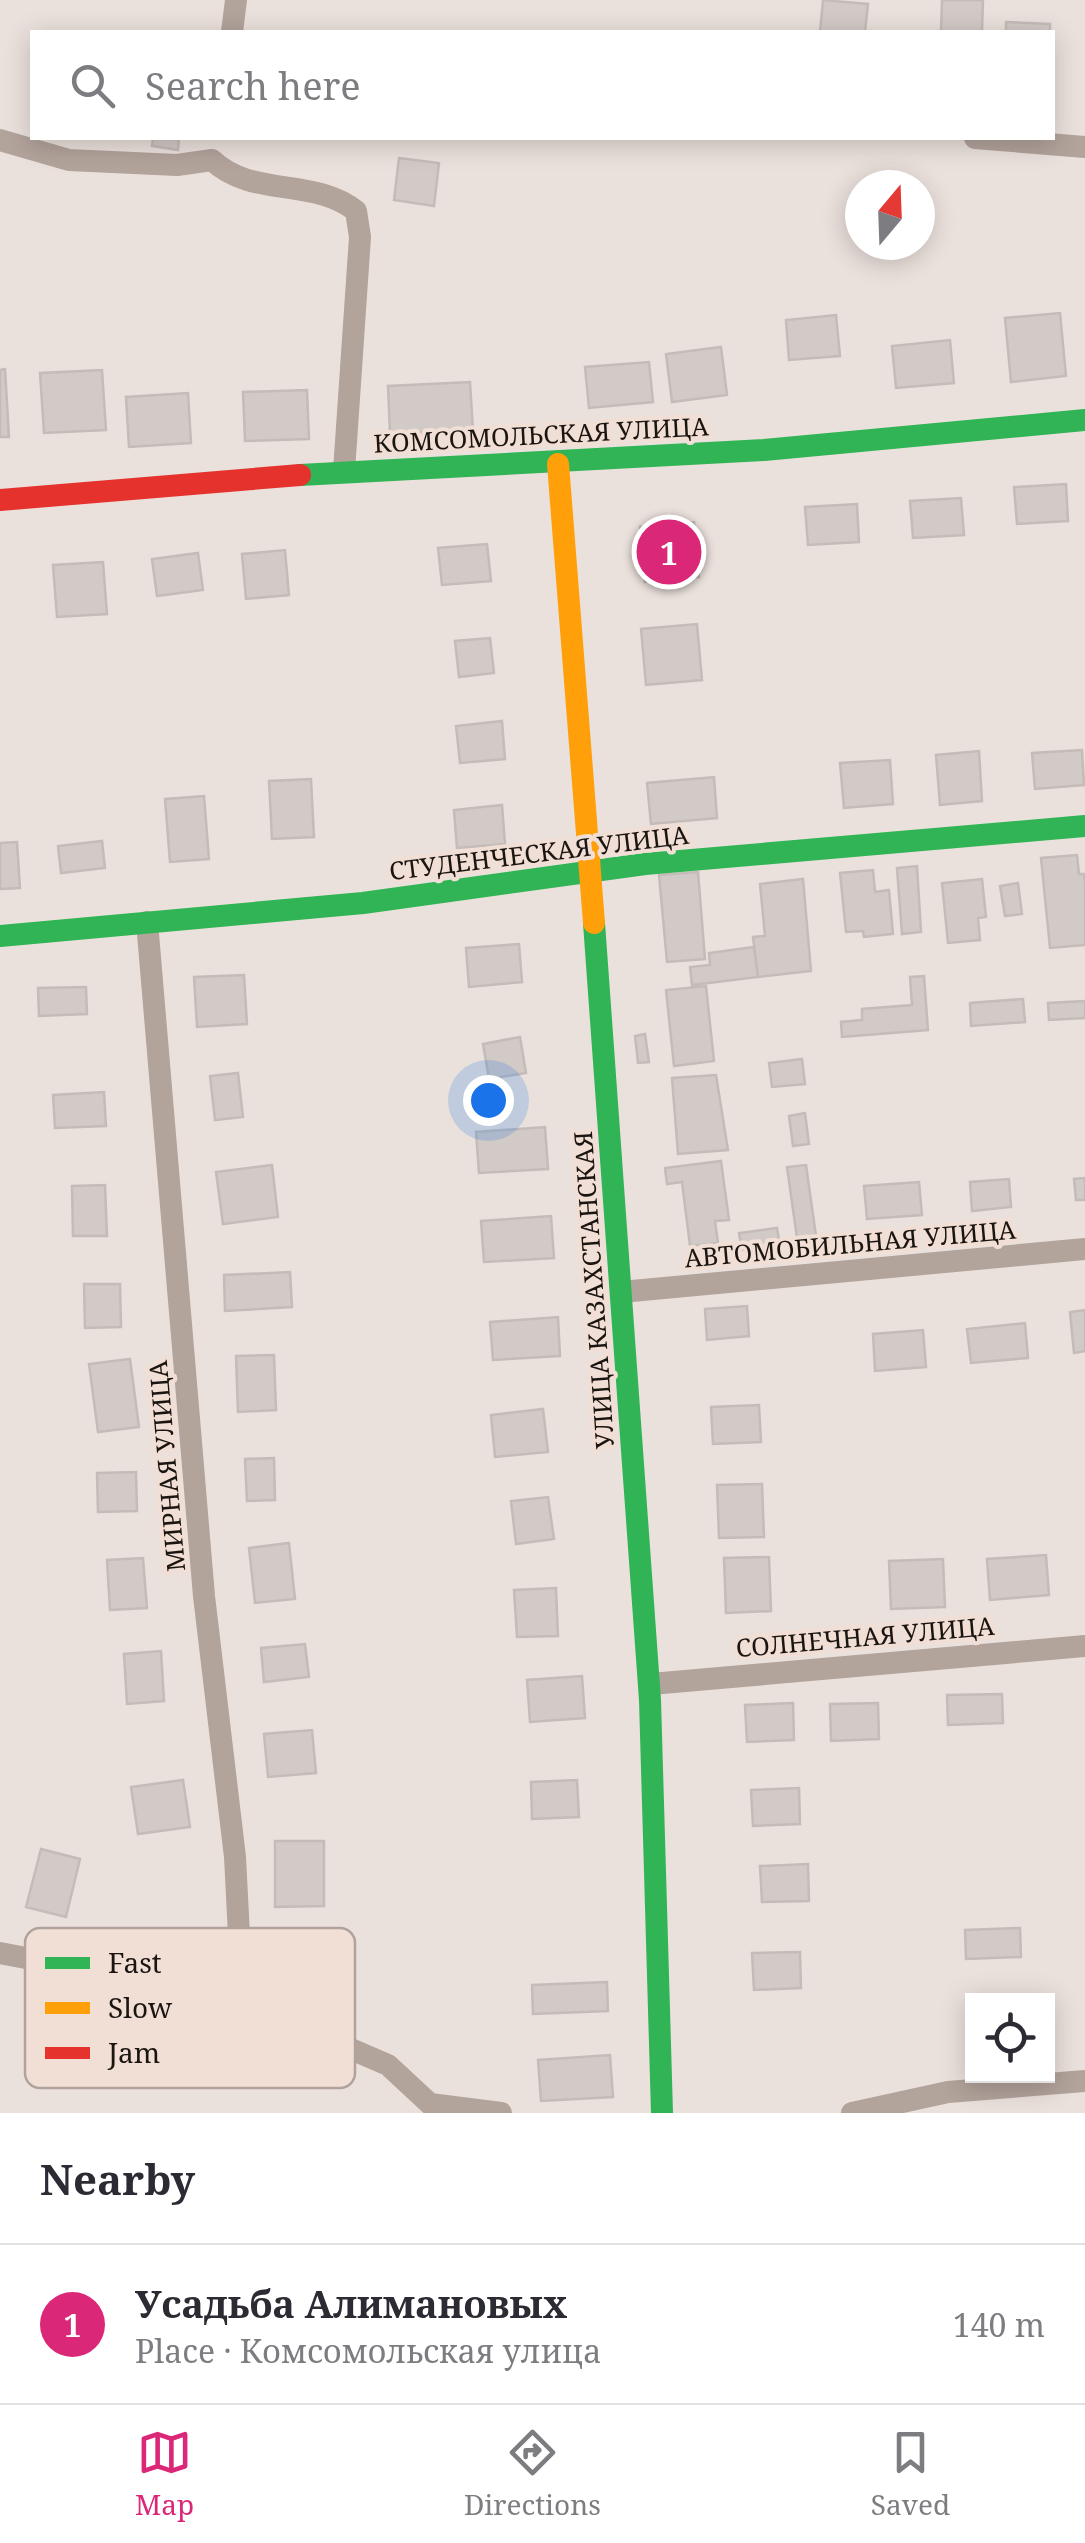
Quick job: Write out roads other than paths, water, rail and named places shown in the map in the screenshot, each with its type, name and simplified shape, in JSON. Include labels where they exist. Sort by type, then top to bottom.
[{"type":"street","points":[[232,30],[236,0]]},
{"type":"street","points":[[0,140],[69,160],[177,164],[214,149],[226,174],[250,182],[334,194],[356,211],[360,236],[344,472]]},
{"type":"street","points":[[999,140],[1085,147]]},
{"type":"street","name":"КОМСОМОЛЬСКАЯ УЛИЦА","points":[[0,500],[344,472],[558,464],[1085,420]]},
{"type":"street","name":"УЛИЦА КАЗАХСТАНСКАЯ","points":[[558,464],[650,1684],[661,1895],[662,2113]]},
{"type":"street","name":"СТУДЕНЧЕСКАЯ УЛИЦА","points":[[0,936],[363,902],[589,872],[1085,826]]},
{"type":"street","name":"МИРНАЯ УЛИЦА","points":[[147,922],[203,1577],[236,1857],[239,1928]]},
{"type":"street","name":"АВТОМОБИЛЬНАЯ УЛИЦА","points":[[621,1292],[1085,1249]]},
{"type":"street","name":"СОЛНЕЧНАЯ УЛИЦА","points":[[650,1684],[1085,1646]]},
{"type":"street","points":[[0,1953],[25,1958]]},
{"type":"street","points":[[355,2051],[388,2065],[430,2104],[501,2113]]},
{"type":"street","points":[[852,2113],[948,2092],[1085,2081]]},
{"type":"place","name":"Усадьба Алимановых","points":[[669,552]]}]
